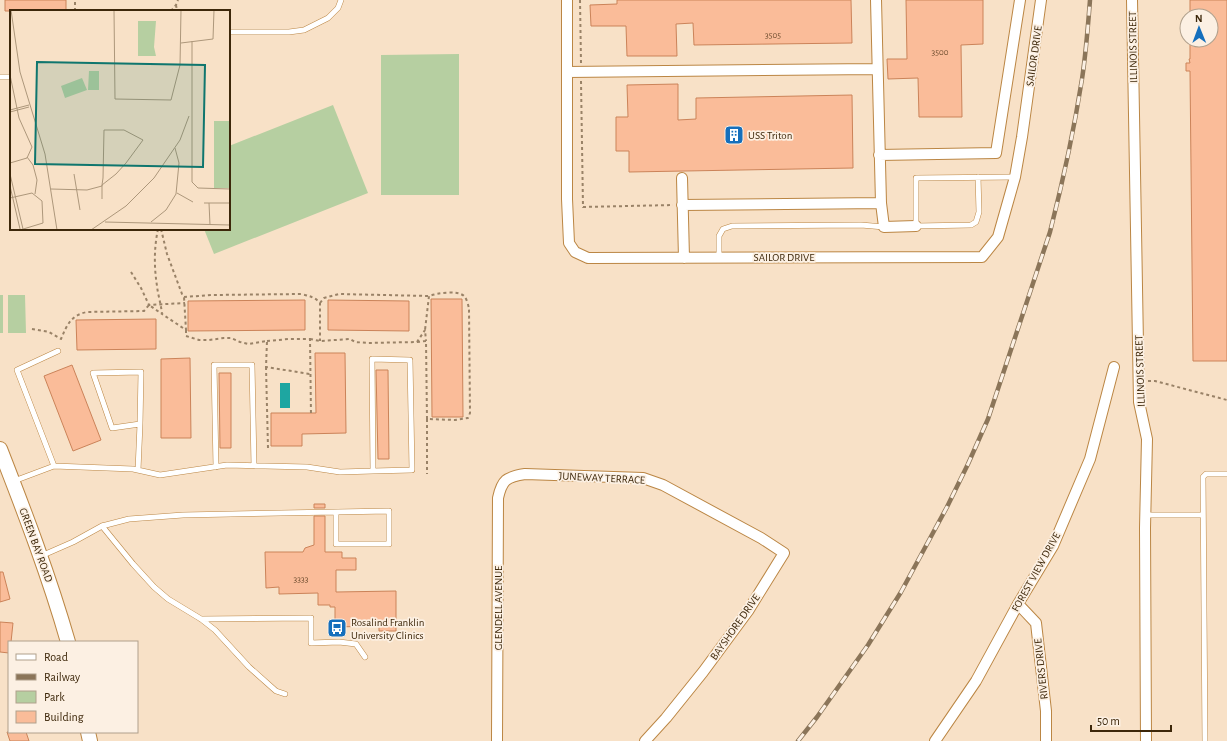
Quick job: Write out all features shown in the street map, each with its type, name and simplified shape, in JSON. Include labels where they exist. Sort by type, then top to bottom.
[{"type":"main road","name":"GREEN BAY ROAD","points":[[0,449],[41,556],[68,641]]},
{"type":"street","name":"SAILOR DRIVE","points":[[567,0],[569,243],[575,252],[588,258],[982,257],[998,237],[1014,177],[1022,137],[1041,0]]},
{"type":"street","points":[[876,0],[881,203],[884,227],[916,226]]},
{"type":"street","points":[[880,155],[996,153],[1020,0]]},
{"type":"street","name":"ILLINOIS STREET","points":[[1132,0],[1139,402],[1147,438],[1145,515],[1146,741]]},
{"type":"street","points":[[567,72],[877,69]]},
{"type":"street","points":[[682,178],[684,258]]},
{"type":"street","points":[[682,205],[881,203]]},
{"type":"street","name":"FOREST VIEW DRIVE","points":[[935,741],[976,682],[1018,604],[1053,546],[1090,459],[1114,366]]},
{"type":"street","name":"JUNEWAY TERRACE","points":[[508,479],[512,476],[525,474],[643,478],[663,485],[735,524]]},
{"type":"street","name":"GLENDELL AVENUE","points":[[498,741],[498,498],[501,485],[508,479]]},
{"type":"street","name":"BAYSHORE DRIVE","points":[[645,741],[666,718],[703,672],[748,611],[784,553],[735,524]]},
{"type":"street","name":"RIVERS DRIVE","points":[[1018,604],[1036,623],[1046,711],[1046,741]]},
{"type":"lane","points":[[230,32],[289,32],[304,30],[328,18],[338,8],[341,0]]},
{"type":"lane","points":[[978,177],[979,212],[976,222],[971,225],[916,226],[916,178],[978,177],[1014,177]]},
{"type":"lane","points":[[718,257],[719,236],[722,229],[732,226],[861,225],[884,227]]},
{"type":"lane","points":[[54,466],[17,370],[58,351]]},
{"type":"lane","points":[[13,481],[54,466],[138,470],[160,475],[227,465],[307,467],[340,472],[412,470],[410,360],[372,359],[373,471]]},
{"type":"lane","points":[[216,467],[214,365],[252,365],[254,466]]},
{"type":"lane","points":[[138,470],[140,424],[141,372],[93,373],[112,428],[140,424]]},
{"type":"lane","points":[[1205,741],[1203,477],[1206,474],[1227,474]]},
{"type":"lane","points":[[41,556],[73,542],[102,526],[129,519],[169,515],[389,511],[389,544],[336,544],[336,512]]},
{"type":"lane","points":[[1145,515],[1203,515]]},
{"type":"lane","points":[[102,526],[154,587],[168,599],[202,619],[215,630],[249,667],[276,691],[285,694]]},
{"type":"lane","points":[[202,619],[311,618],[311,643],[339,642],[356,644],[365,657]]},
{"type":"path","points":[[172,10],[178,0]]},
{"type":"path","points":[[580,0],[583,207],[682,205]]},
{"type":"path","points":[[176,5],[177,10]]},
{"type":"path","points":[[158,230],[155,245],[155,271],[162,314]]},
{"type":"path","points":[[161,230],[167,254],[184,297],[186,336],[199,340],[230,338],[248,344],[289,339],[350,339],[355,342],[368,343],[426,341]]},
{"type":"path","points":[[131,272],[149,305],[186,330]]},
{"type":"path","points":[[320,303],[324,298],[339,294],[429,296],[437,293],[460,293],[465,296],[469,308],[470,413],[468,418],[463,419],[427,419]]},
{"type":"path","points":[[184,297],[212,295],[301,294],[317,298],[320,303],[320,340]]},
{"type":"path","points":[[427,474],[425,330],[429,296]]},
{"type":"path","points":[[149,305],[185,303]]},
{"type":"path","points":[[32,329],[49,332],[61,339],[71,320],[78,314],[87,312],[144,311],[149,305]]},
{"type":"path","points":[[417,342],[425,330]]},
{"type":"path","points":[[310,339],[311,415]]},
{"type":"path","points":[[267,342],[266,367],[268,448]]},
{"type":"path","points":[[266,367],[310,374]]},
{"type":"path","points":[[1139,381],[1155,381],[1227,400]]},
{"type":"green space","points":[[459,54],[459,195],[381,195],[381,55]]},
{"type":"green space","points":[[333,105],[368,193],[214,254],[204,230],[230,230],[230,146]]},
{"type":"green space","points":[[0,295],[3,295],[3,333],[0,333]]},
{"type":"green space","points":[[8,295],[25,295],[26,333],[8,333]]},
{"type":"water","points":[[280,383],[290,383],[290,408],[280,408]]},
{"type":"building","points":[[5,0],[66,0],[66,10],[5,11]]},
{"type":"building","points":[[617,0],[851,0],[852,43],[694,45],[693,23],[676,24],[677,56],[627,56],[626,26],[591,26],[590,5],[617,4]]},
{"type":"building","points":[[906,0],[983,0],[983,44],[961,45],[962,117],[919,117],[918,78],[888,79],[887,59],[907,59]]},
{"type":"building","points":[[1190,0],[1227,0],[1227,361],[1193,361],[1190,71],[1186,71],[1186,63],[1190,63],[1190,48],[1219,48],[1219,8],[1190,8]]},
{"type":"building","name":"USS Triton","points":[[678,84],[678,120],[696,119],[696,98],[852,95],[853,168],[629,172],[629,151],[616,151],[616,117],[628,117],[627,85]]},
{"type":"building","points":[[431,299],[462,299],[463,417],[432,417]]},
{"type":"building","points":[[305,300],[305,330],[188,331],[188,301]]},
{"type":"building","points":[[328,300],[409,301],[409,331],[328,330]]},
{"type":"building","points":[[156,319],[156,349],[77,350],[76,320]]},
{"type":"building","points":[[315,353],[345,353],[346,433],[302,434],[302,446],[271,446],[271,413],[316,413]]},
{"type":"building","points":[[190,358],[191,438],[161,438],[161,359]]},
{"type":"building","points":[[72,365],[101,440],[73,451],[44,376]]},
{"type":"building","points":[[376,370],[388,370],[389,459],[378,459]]},
{"type":"building","points":[[219,373],[231,373],[231,448],[220,448]]},
{"type":"building","points":[[314,504],[325,504],[325,508],[314,508]]},
{"type":"building","points":[[314,516],[325,516],[325,552],[342,552],[342,558],[356,558],[356,570],[336,570],[336,592],[396,591],[396,631],[379,631],[379,626],[335,627],[335,607],[330,607],[330,605],[318,605],[318,593],[279,594],[279,587],[266,588],[265,552],[303,552],[305,548],[314,545]]},
{"type":"building","points":[[0,572],[3,572],[10,599],[0,602]]},
{"type":"building","points":[[0,622],[13,623],[11,641],[8,641],[8,653],[0,652]]},
{"type":"building","points":[[7,732],[26,733],[29,741],[10,741]]},
{"type":"railway","points":[[798,741],[817,717],[868,645],[901,592],[947,507],[988,419],[1055,213],[1079,98],[1085,59],[1090,0]]},
{"type":"place","name":"USS Triton","points":[[734,135]]},
{"type":"place","name":"Rosalind Franklin University Clinics","points":[[337,628]]}]
